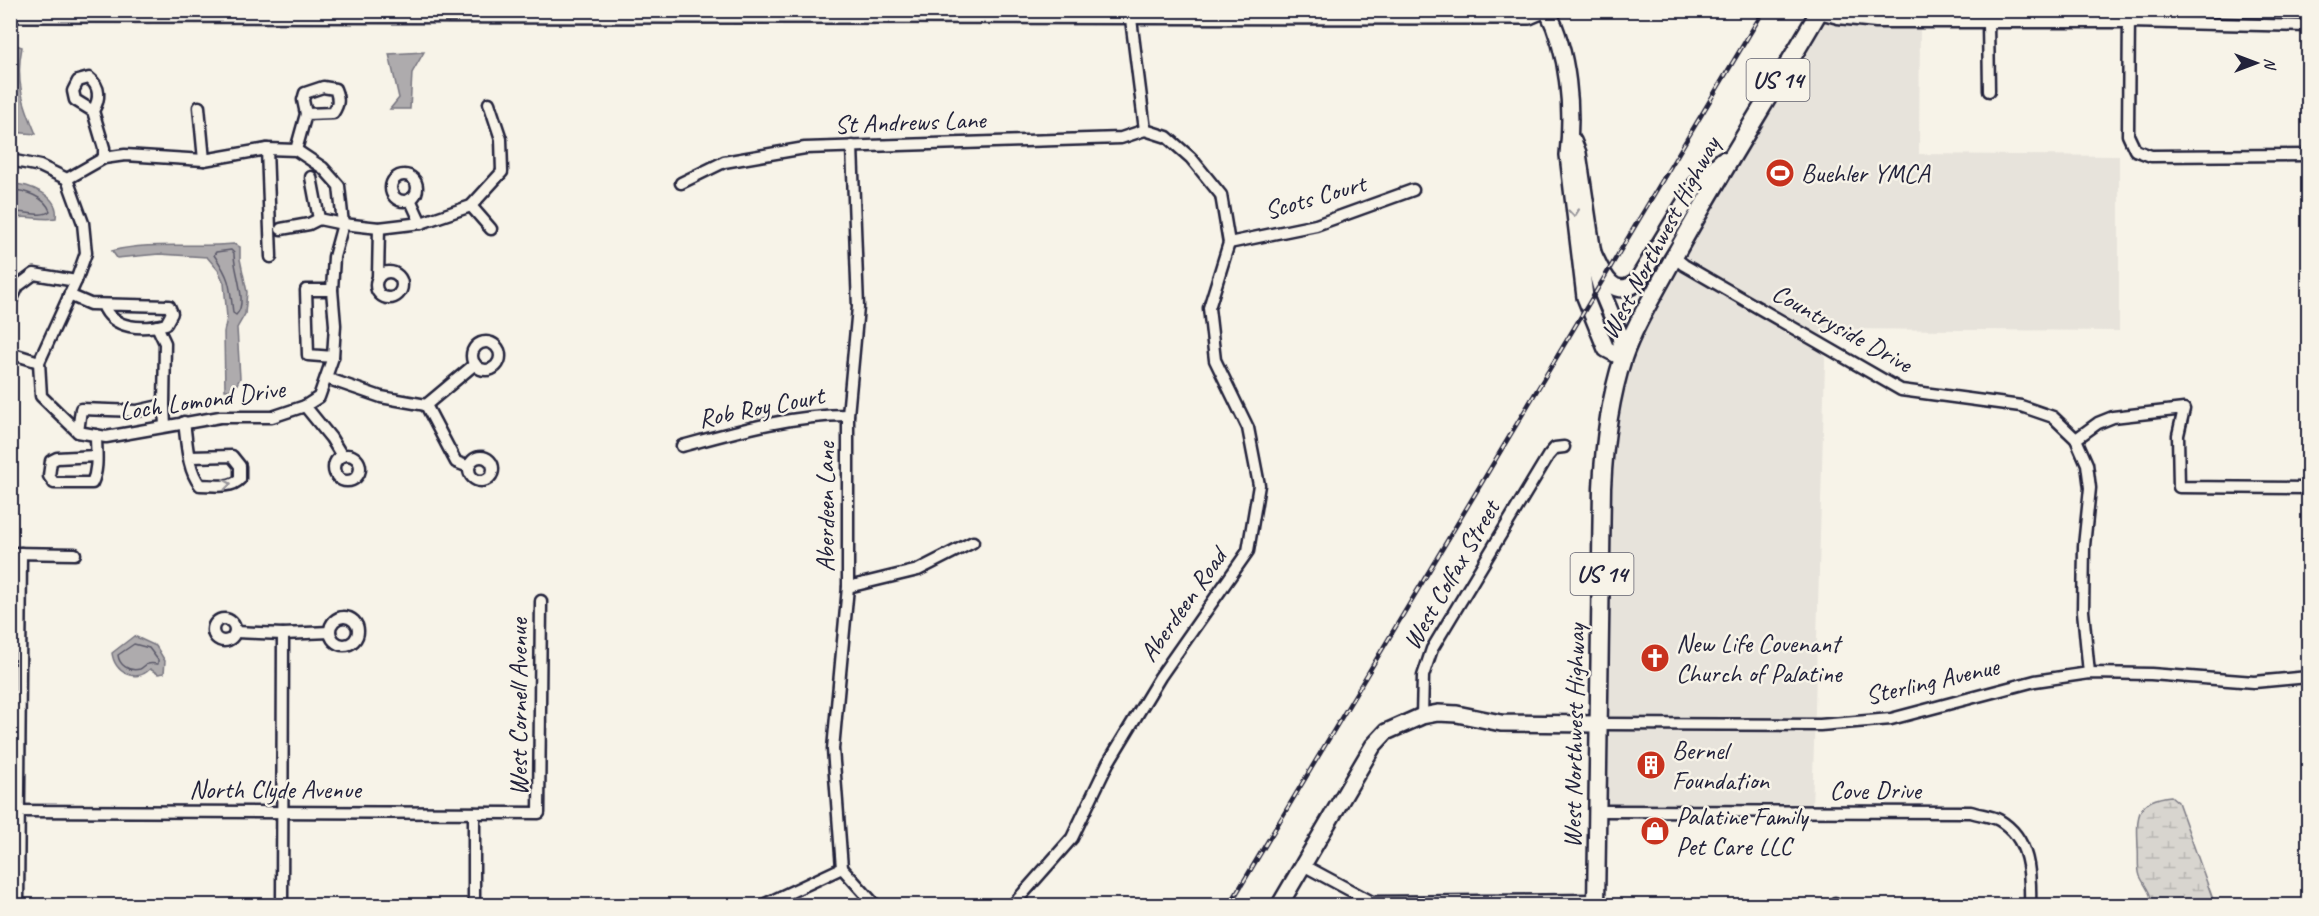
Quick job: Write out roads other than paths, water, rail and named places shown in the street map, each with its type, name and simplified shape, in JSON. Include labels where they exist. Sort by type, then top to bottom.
[{"type":"main road","points":[[10,14],[1130,12],[1529,16],[1543,10]]},
{"type":"main road","points":[[1547,10],[1560,40],[1564,61],[1570,134],[1568,155],[1585,297],[1606,349],[1623,358]]},
{"type":"main road","name":"West Northwest Highway","points":[[1596,903],[1604,444],[1609,413],[1623,358],[1636,326],[1735,150],[1820,12]]},
{"type":"main road","points":[[1570,134],[1578,153],[1592,252],[1602,292],[1620,335],[1623,358]]},
{"type":"main road","points":[[1592,252],[1607,282],[1619,288],[1629,288],[1636,282],[1696,185],[1735,150]]},
{"type":"main road","name":"Sterling Avenue","points":[[1422,716],[1447,713],[1501,723],[1599,724]]},
{"type":"main road","points":[[1279,906],[1373,746],[1386,732],[1422,716]]},
{"type":"street","points":[[1130,12],[1145,130]]},
{"type":"street","points":[[1820,12],[1838,18],[1876,22],[1988,22],[2129,16],[2308,26]]},
{"type":"street","points":[[2129,16],[2128,135],[2135,150],[2151,156],[2308,155]]},
{"type":"street","points":[[1988,22],[1989,91]]},
{"type":"street","points":[[281,229],[309,224],[319,219],[379,228],[421,223],[471,206],[502,172],[501,139],[489,103]]},
{"type":"street","points":[[199,107],[204,160]]},
{"type":"street","points":[[93,111],[104,158]]},
{"type":"street","points":[[67,179],[104,158],[135,155],[204,160],[267,149],[296,150],[306,114]]},
{"type":"street","name":"St Andrews Lane","points":[[681,183],[724,162],[805,148],[1121,138],[1145,130]]},
{"type":"street","name":"Aberdeen Road","points":[[1012,906],[1072,838],[1108,763],[1160,677],[1248,551],[1259,484],[1248,428],[1215,360],[1209,308],[1229,243],[1221,195],[1191,158],[1167,137],[1145,130]]},
{"type":"street","name":"Aberdeen Lane","points":[[842,868],[833,749],[848,587],[848,415],[858,307],[852,146]]},
{"type":"street","points":[[267,149],[270,257]]},
{"type":"street","name":"Loch Lomond Drive","points":[[78,432],[106,436],[220,417],[272,417],[305,406],[319,397],[333,357],[334,256],[343,224],[339,186],[323,168],[296,150]]},
{"type":"street","points":[[10,160],[39,165],[67,179],[83,223],[86,253],[76,281],[39,362],[41,396],[78,432]]},
{"type":"street","points":[[310,177],[319,219]]},
{"type":"street","name":"Scots Court","points":[[1229,243],[1316,225],[1413,190]]},
{"type":"street","points":[[410,199],[421,223]]},
{"type":"street","points":[[471,206],[491,229]]},
{"type":"street","points":[[378,278],[379,228]]},
{"type":"street","name":"Countryside Drive","points":[[1674,257],[1684,265],[1901,390],[2020,406],[2053,417],[2076,438],[2087,464],[2090,488],[2084,546],[2083,611],[2089,673]]},
{"type":"street","points":[[10,303],[18,286],[34,274],[76,281]]},
{"type":"street","points":[[332,290],[306,290],[308,355],[333,357]]},
{"type":"street","points":[[69,295],[90,304],[169,306],[172,313],[166,324],[130,328],[114,319],[106,312],[103,305]]},
{"type":"street","points":[[157,326],[165,343],[165,426]]},
{"type":"street","points":[[10,354],[39,362]]},
{"type":"street","points":[[326,378],[381,398],[426,405],[475,363]]},
{"type":"street","points":[[78,432],[81,409],[137,411],[164,405]]},
{"type":"street","points":[[426,405],[456,462],[469,467]]},
{"type":"street","points":[[305,406],[331,438],[342,456]]},
{"type":"street","points":[[2076,438],[2098,423],[2113,417],[2184,409],[2178,435],[2179,487],[2308,488]]},
{"type":"street","name":"Rob Roy Court","points":[[682,446],[743,430],[816,415],[848,415]]},
{"type":"street","points":[[184,422],[193,476],[200,484],[229,485],[240,479],[240,466],[232,456],[190,457]]},
{"type":"street","points":[[96,435],[96,456],[96,473],[92,483],[54,483],[49,476],[51,461],[57,458],[96,456]]},
{"type":"street","name":"West Colfax Street","points":[[1422,716],[1423,675],[1432,649],[1548,456],[1555,448],[1564,447]]},
{"type":"street","points":[[848,587],[918,570],[973,542]]},
{"type":"street","points":[[18,906],[15,811],[16,553],[75,554]]},
{"type":"street","name":"West Cornell Avenue","points":[[539,813],[541,601]]},
{"type":"street","points":[[236,632],[283,634],[330,632]]},
{"type":"street","points":[[282,906],[283,634]]},
{"type":"street","name":"Sterling Avenue","points":[[1599,724],[1820,725],[1891,719],[2034,681],[2089,673],[2151,674],[2254,682],[2308,676]]},
{"type":"street","name":"North Clyde Avenue","points":[[15,811],[539,813]]},
{"type":"street","name":"Cove Drive","points":[[1598,811],[1971,813],[1998,819],[2015,834],[2029,860],[2030,906]]},
{"type":"street","points":[[474,813],[474,906]]},
{"type":"street","points":[[1303,865],[1372,902],[1596,903]]},
{"type":"street","points":[[761,906],[842,868],[876,906]]},
{"type":"water","points":[[10,45],[22,47],[20,81],[27,112],[36,134],[11,132],[14,93],[11,80]]},
{"type":"water","points":[[424,52],[412,73],[410,109],[390,109],[399,98],[389,54]]},
{"type":"water","points":[[10,184],[26,186],[42,192],[53,203],[56,218],[11,219]]},
{"type":"water","points":[[234,244],[240,247],[240,259],[247,292],[245,314],[237,328],[240,378],[234,390],[225,390],[224,332],[227,318],[224,283],[218,270],[207,257],[159,254],[117,258],[112,251],[157,245]]},
{"type":"water","points":[[134,636],[156,646],[165,661],[164,673],[158,674],[150,669],[138,676],[132,676],[117,666],[112,653]]},
{"type":"railway","points":[[1229,906],[1764,10]]},
{"type":"place","name":"Buehler YMCA","points":[[1780,173]]},
{"type":"place","name":"New Life Covenant Church of Palatine","points":[[1655,658]]},
{"type":"place","name":"Bernel Foundation","points":[[1651,765]]},
{"type":"place","name":"Palatine Family Pet Care LLC","points":[[1655,831]]}]
